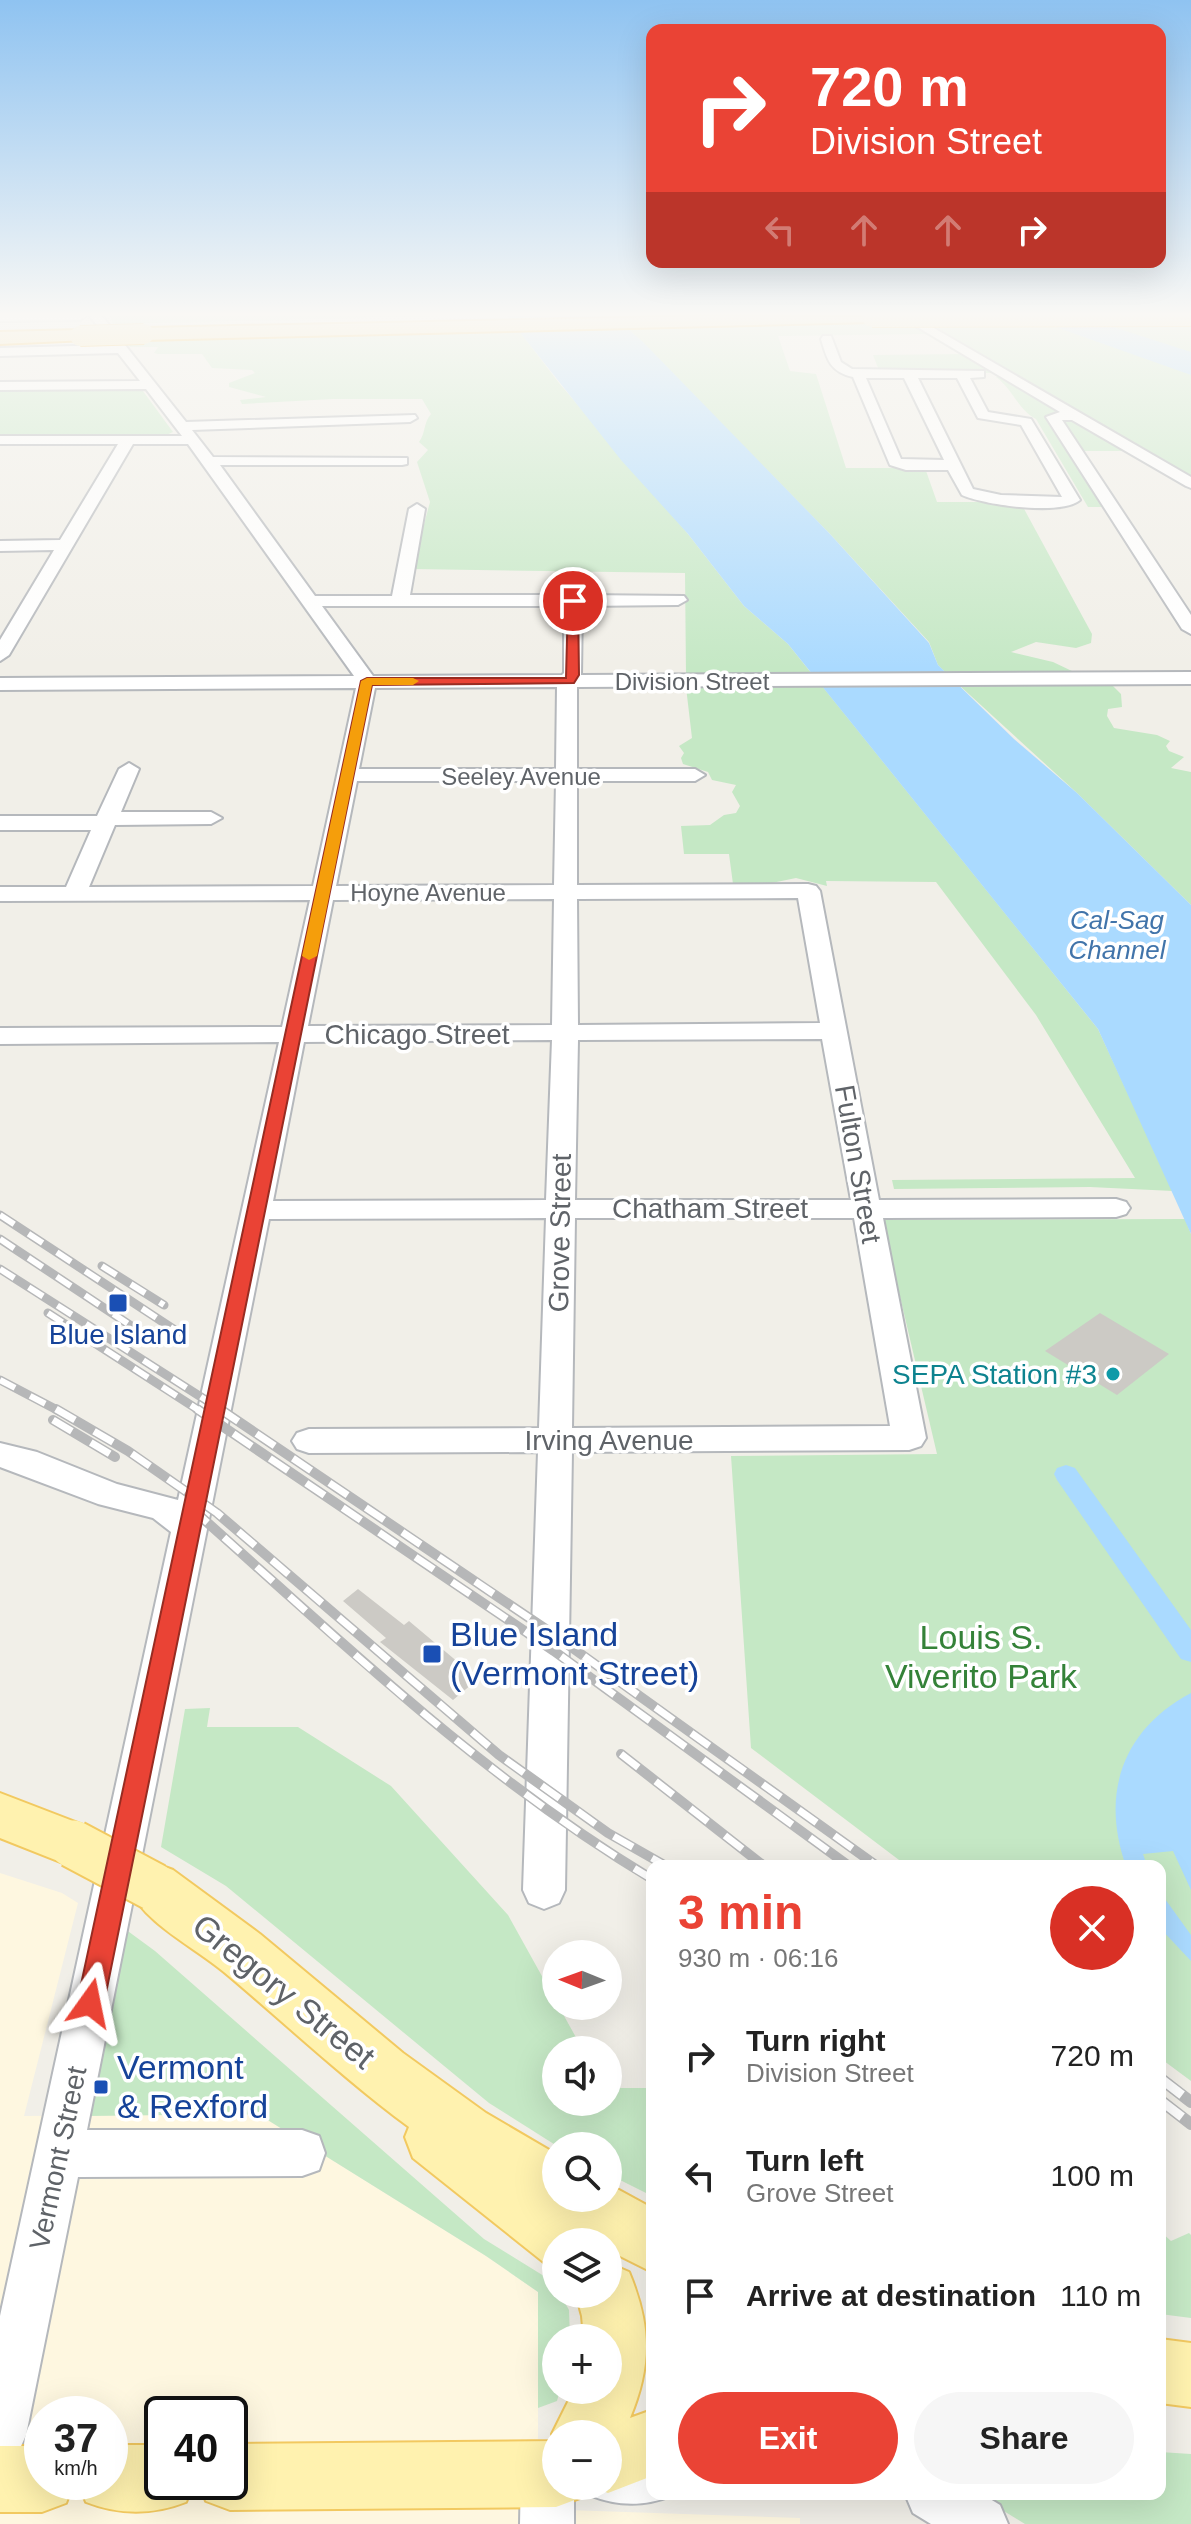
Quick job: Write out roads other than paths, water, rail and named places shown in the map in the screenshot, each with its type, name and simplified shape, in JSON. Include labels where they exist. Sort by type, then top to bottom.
[{"type":"main road","name":"Gregory Street","points":[[0,1815],[73,1844],[154,1887],[241,1952],[326,2027],[465,2134],[542,2180]]},
{"type":"main road","points":[[326,2027],[417,2122],[550,2228]]},
{"type":"main road","points":[[599,2212],[646,2238]]},
{"type":"main road","points":[[1166,2372],[1191,2375]]},
{"type":"main road","points":[[1166,2397],[1191,2398]]},
{"type":"main road","points":[[622,2454],[646,2445]]},
{"type":"main road","points":[[248,2477],[542,2473]]},
{"type":"main road","points":[[0,2479],[24,2479]]},
{"type":"street","points":[[0,440],[128,440],[180,434]]},
{"type":"street","points":[[188,434],[367,681]]},
{"type":"street","points":[[883,434],[895,462],[954,465]]},
{"type":"street","points":[[939,434],[972,496],[1047,504],[1072,500],[1033,434]]},
{"type":"street","points":[[1064,434],[1191,629]]},
{"type":"street","points":[[1108,434],[1191,483]]},
{"type":"street","points":[[0,655],[128,440]]},
{"type":"street","points":[[209,461],[402,461]]},
{"type":"street","points":[[400,601],[417,509]]},
{"type":"street","points":[[0,546],[65,545]]},
{"type":"street","name":"Grove Street","points":[[544,1890],[565,1033],[567,687],[573,675],[573,578]]},
{"type":"street","points":[[1170,596],[1191,596]]},
{"type":"street","points":[[309,601],[678,600]]},
{"type":"street","name":"Division Street","points":[[0,684],[1191,678]]},
{"type":"street","name":"Vermont Street","points":[[0,2435],[367,681]]},
{"type":"street","points":[[74,894],[129,769]]},
{"type":"street","name":"Seeley Avenue","points":[[347,775],[695,775]]},
{"type":"street","points":[[0,823],[211,818]]},
{"type":"street","name":"Hoyne Avenue","points":[[0,894],[808,891]]},
{"type":"street","name":"Fulton Street","points":[[808,891],[909,1438]]},
{"type":"street","name":"Chicago Street","points":[[0,1036],[834,1031]]},
{"type":"street","name":"Chatham Street","points":[[256,1210],[1116,1208]]},
{"type":"street","name":"Irving Avenue","points":[[309,1441],[909,1438]]},
{"type":"street","points":[[0,1455],[25,1461],[110,1495],[164,1508],[190,1528]]},
{"type":"street","points":[[59,2154],[302,2153]]},
{"type":"street","points":[[622,2476],[646,2477]]},
{"type":"street","points":[[942,2500],[981,2524]]},
{"type":"water","name":"Cal-Sag Channel","points":[[600,434],[732,434],[830,534],[929,643],[938,665],[1014,739],[1077,793],[1191,905],[1191,1234],[1098,1029],[788,644],[744,606],[688,534]]},
{"type":"water","points":[[1191,1693],[1191,1890],[1173,1851],[1143,1854],[1145,1860],[1124,1860],[1119,1839],[1117,1789],[1123,1766],[1148,1725]]},
{"type":"water","points":[[1166,1900],[1191,1935],[1191,1961],[1166,1934]]},
{"type":"waterway","points":[[1066,1474],[1191,1651]]},
{"type":"railway","points":[[0,1215],[178,1332]]},
{"type":"railway","points":[[0,1239],[157,1343]]},
{"type":"railway","points":[[102,1266],[164,1305]]},
{"type":"railway","points":[[0,1269],[222,1411]]},
{"type":"railway","points":[[48,1313],[199,1410]]},
{"type":"railway","points":[[0,1380],[59,1411]]},
{"type":"railway","points":[[56,1409],[128,1451],[217,1513],[499,1755],[608,1833],[655,1860]]},
{"type":"railway","points":[[199,1410],[554,1651],[841,1860]]},
{"type":"railway","points":[[222,1411],[553,1634],[869,1860]]},
{"type":"railway","points":[[53,1420],[115,1457]]},
{"type":"railway","points":[[191,1508],[357,1657],[469,1751],[528,1796],[646,1875]]},
{"type":"railway","points":[[621,1754],[756,1860]]},
{"type":"railway","points":[[1166,2083],[1191,2102]]},
{"type":"railway","points":[[1166,2105],[1191,2124]]},
{"type":"place","name":"Blue Island","points":[[118,1303]]},
{"type":"place","name":"SEPA Station #3","points":[[1113,1374]]},
{"type":"place","name":"Blue Island (Vermont Street)","points":[[432,1654]]},
{"type":"place","name":"Vermont & Rexford","points":[[101,2087]]},
{"type":"park label","name":"Louis S. Viverito Park","points":[[981,1656]]}]
